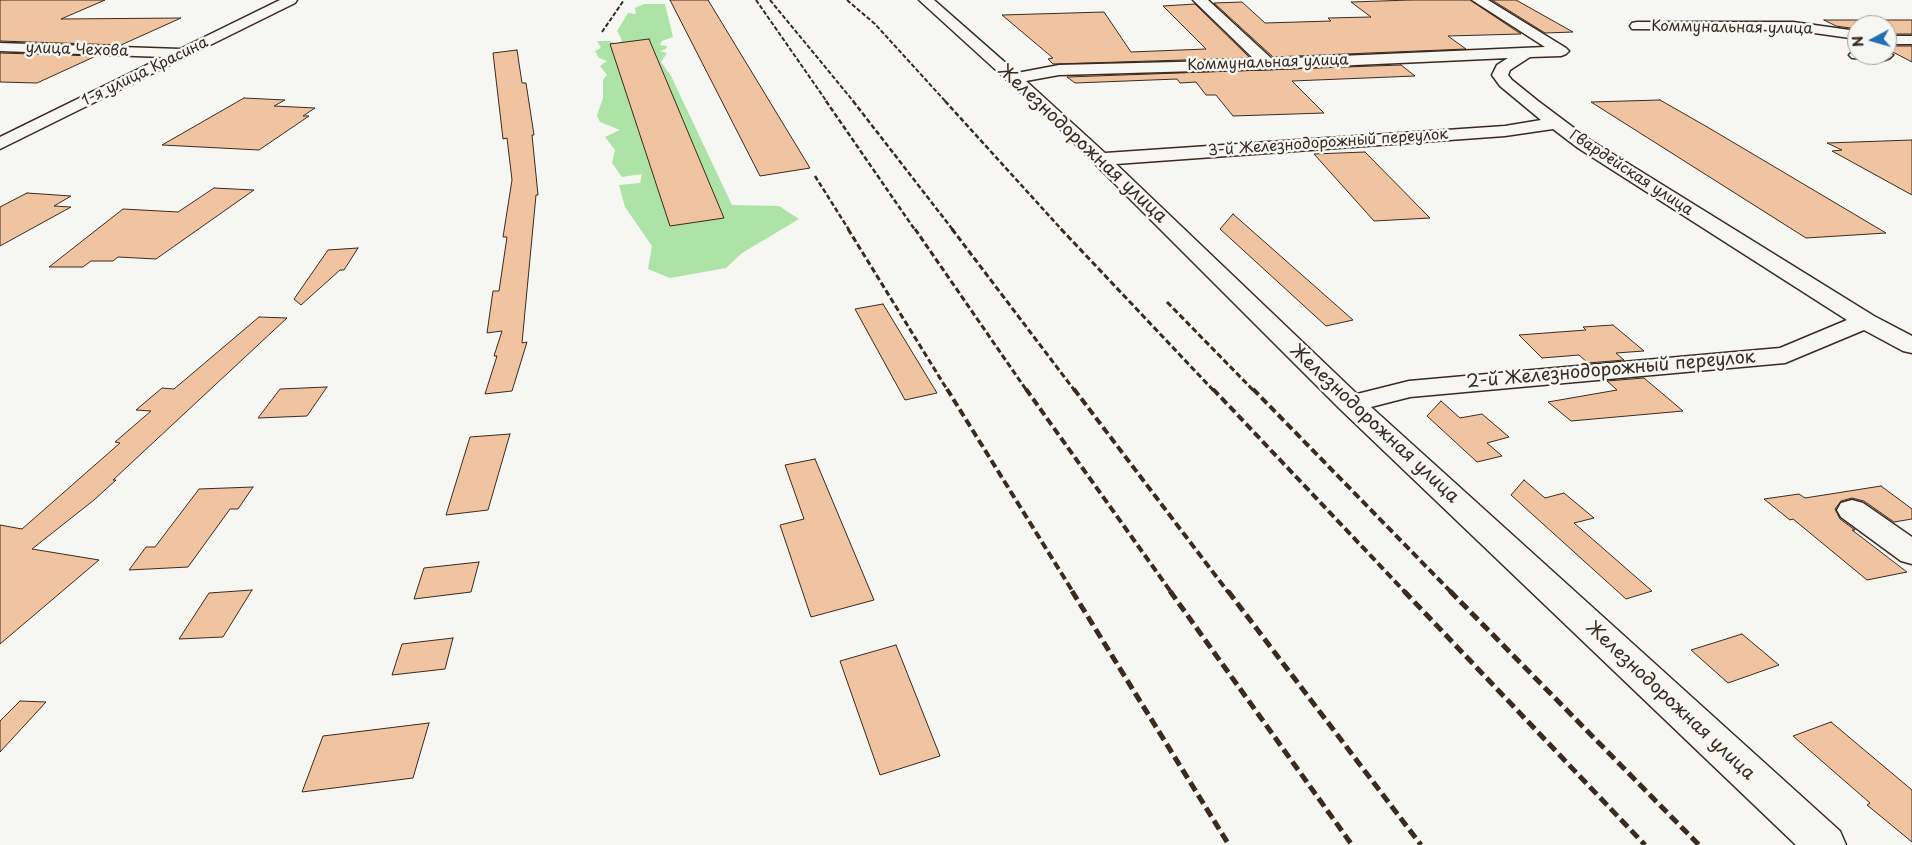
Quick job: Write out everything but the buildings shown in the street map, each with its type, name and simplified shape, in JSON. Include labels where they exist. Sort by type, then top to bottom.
[{"type":"street","name":"1-я улица Красина","points":[[0,144],[290,0]]},
{"type":"street","name":"Железнодорожная улица","points":[[926,0],[1101,159],[1351,404],[1825,845]]},
{"type":"street","points":[[1200,0],[1268,64]]},
{"type":"street","points":[[1479,0],[1560,51],[1524,54]]},
{"type":"street","name":"Коммунальная улица","points":[[1637,26],[1793,26],[1847,34]]},
{"type":"street","points":[[1897,40],[1912,40]]},
{"type":"street","name":"улица Чехова","points":[[0,47],[184,54]]},
{"type":"street","name":"Коммунальная улица","points":[[1014,78],[1058,70],[1524,54]]},
{"type":"street","name":"Гвардейская улица","points":[[1524,54],[1504,68],[1497,81],[1584,144],[1676,203],[1865,321],[1912,346]]},
{"type":"street","points":[[1897,55],[1912,55]]},
{"type":"street","points":[[1416,58],[1461,70]]},
{"type":"street","name":"3-й Железнодорожный переулок","points":[[1101,159],[1505,131],[1556,123]]},
{"type":"street","name":"2-й Железнодорожный переулок","points":[[1351,404],[1409,389],[1785,355],[1865,321]]},
{"type":"street","points":[[1852,510],[1912,552]]},
{"type":"green space","points":[[644,4],[665,4],[673,37],[662,41],[660,45],[667,46],[666,49],[660,51],[667,53],[661,62],[671,76],[732,205],[779,206],[799,219],[742,253],[726,268],[670,278],[648,269],[652,246],[625,207],[619,185],[640,183],[642,174],[622,177],[612,163],[615,150],[605,137],[620,130],[600,122],[597,115],[603,98],[603,80],[607,75],[600,66],[607,61],[599,58],[595,51],[601,48],[597,41],[610,41],[622,44],[617,31],[628,13],[636,14],[635,8]]},
{"type":"railway","points":[[602,32],[624,0]]},
{"type":"railway","points":[[756,0],[827,102]]},
{"type":"railway","points":[[770,0],[854,102]]},
{"type":"railway","points":[[847,0],[875,24],[946,102]]},
{"type":"railway","points":[[826,101],[915,230]]},
{"type":"railway","points":[[853,101],[953,230]]},
{"type":"railway","points":[[945,101],[1062,230]]},
{"type":"railway","points":[[815,176],[849,230]]},
{"type":"railway","points":[[848,229],[948,391]]},
{"type":"railway","points":[[915,229],[1027,391]]},
{"type":"railway","points":[[952,229],[1075,391]]},
{"type":"railway","points":[[1061,229],[1214,391]]},
{"type":"railway","points":[[1167,302],[1254,391]]},
{"type":"railway","points":[[947,389],[1073,592]]},
{"type":"railway","points":[[1026,389],[1171,592]]},
{"type":"railway","points":[[1074,389],[1228,592]]},
{"type":"railway","points":[[1213,389],[1405,592]]},
{"type":"railway","points":[[1253,389],[1451,592]]},
{"type":"railway","points":[[1072,591],[1229,845]]},
{"type":"railway","points":[[1170,591],[1352,845]]},
{"type":"railway","points":[[1228,591],[1421,845]]},
{"type":"railway","points":[[1404,591],[1645,845]]},
{"type":"railway","points":[[1450,591],[1699,845]]}]
